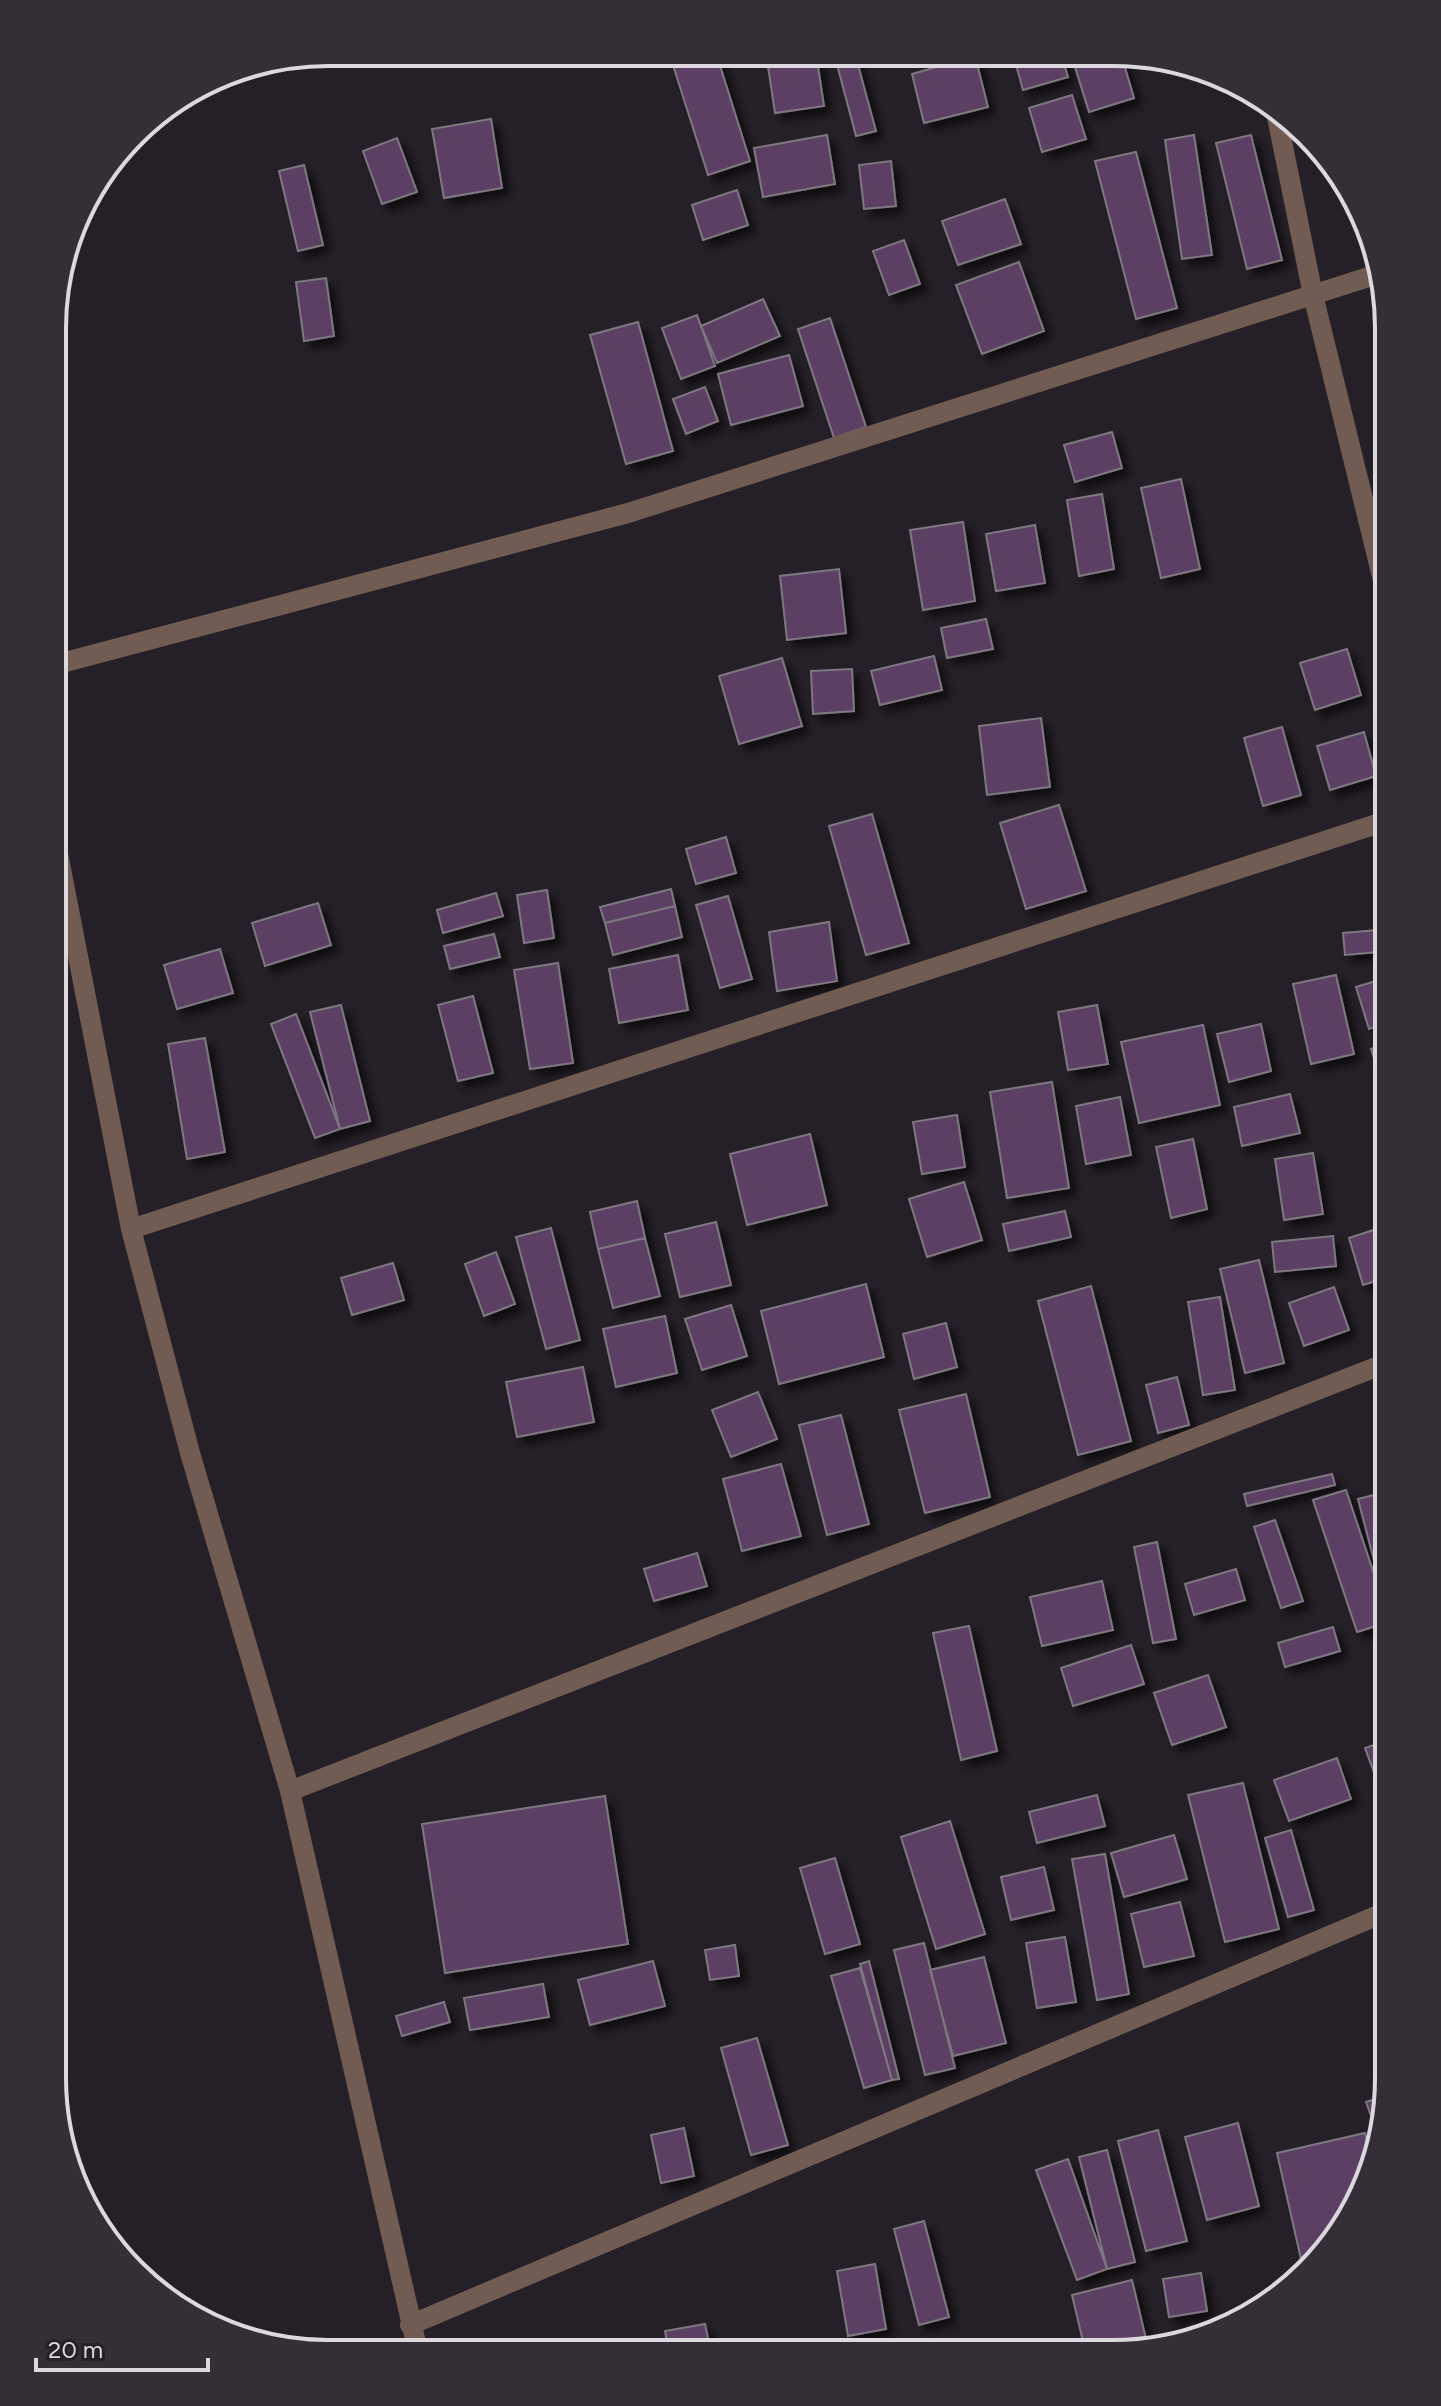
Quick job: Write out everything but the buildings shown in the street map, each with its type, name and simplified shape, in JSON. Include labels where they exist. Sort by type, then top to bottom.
[{"type":"street","points":[[1279,125],[1313,295],[1375,547]]},
{"type":"street","points":[[66,662],[628,513],[1370,277]]},
{"type":"street","points":[[131,1229],[1375,825]]},
{"type":"street","points":[[66,895],[131,1229],[190,1453],[290,1791],[414,2340]]},
{"type":"street","points":[[290,1791],[1374,1368]]},
{"type":"street","points":[[410,2325],[1374,1917]]}]
